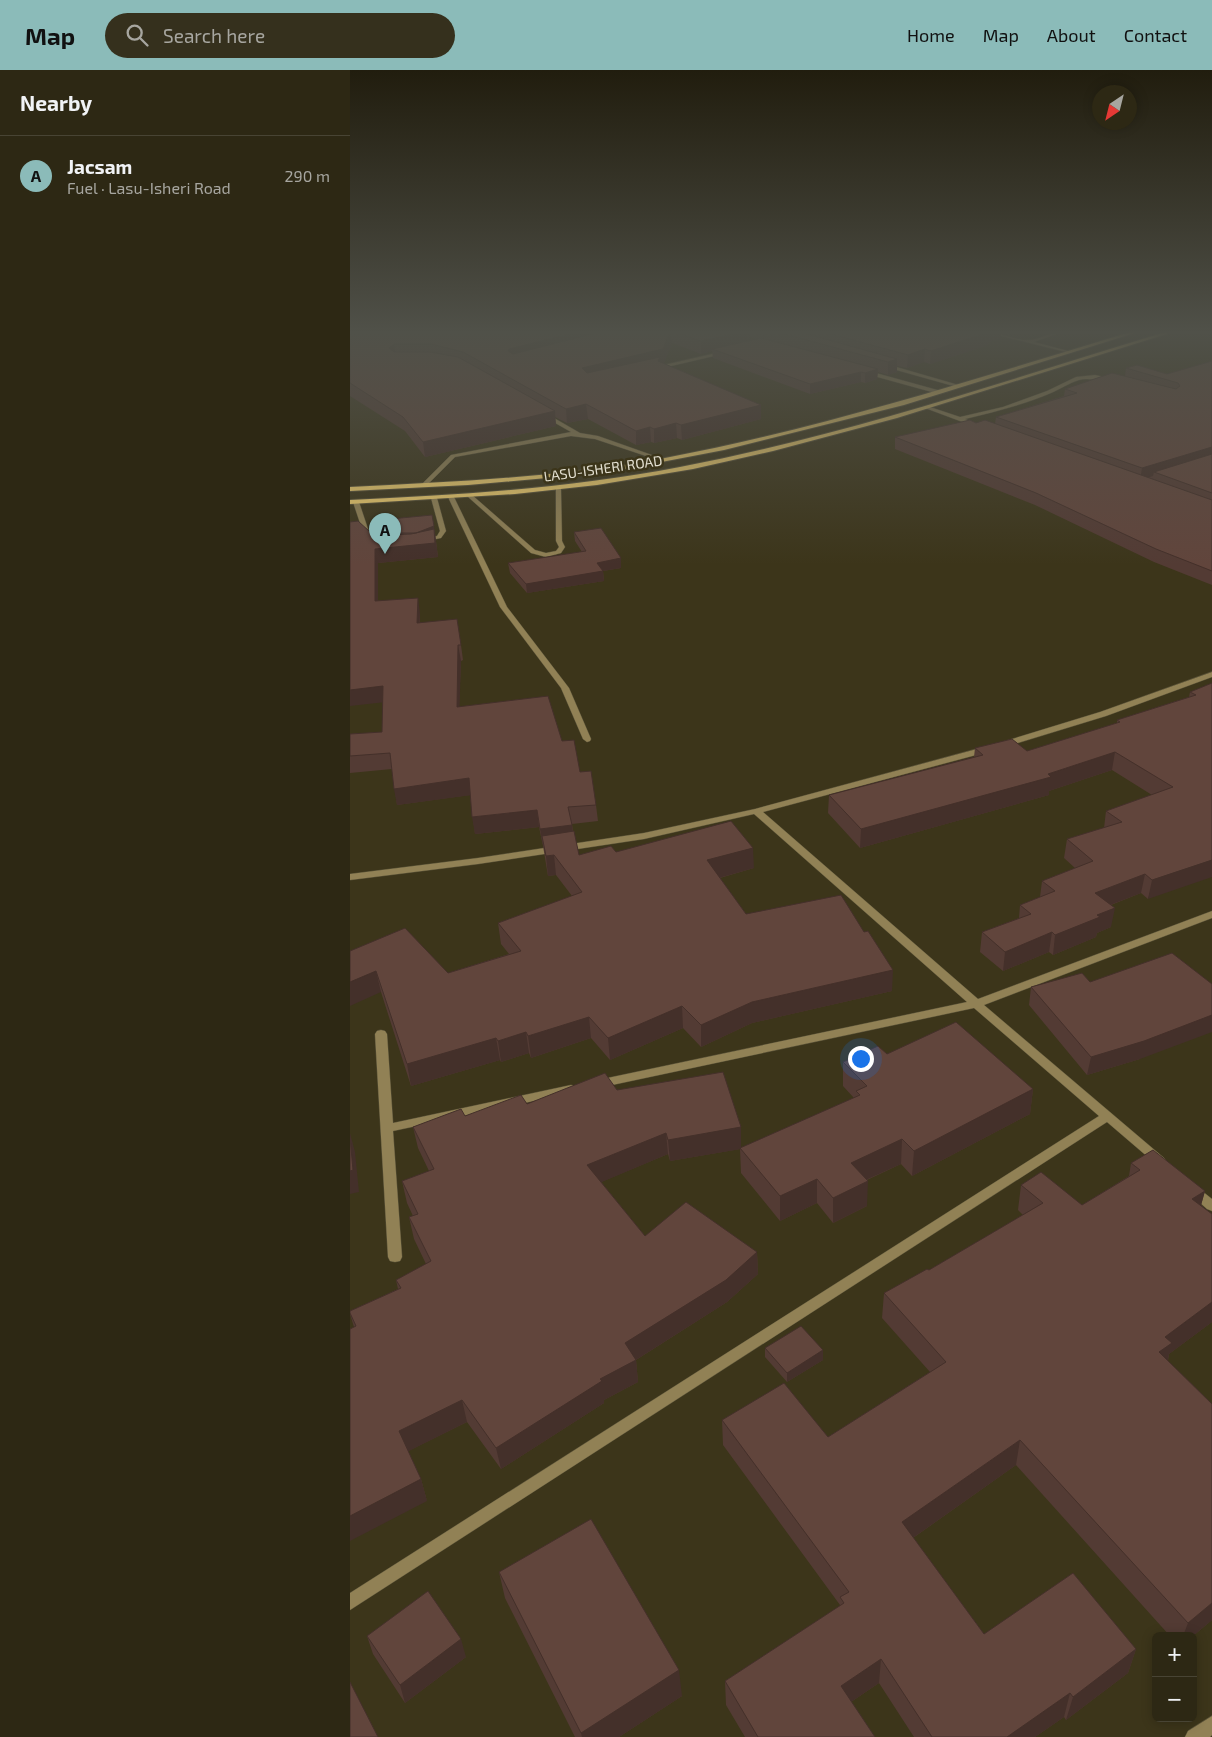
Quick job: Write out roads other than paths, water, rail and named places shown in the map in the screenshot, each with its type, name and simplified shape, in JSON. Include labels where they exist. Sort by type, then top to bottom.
[{"type":"main road","name":"LASU-ISHERI ROAD","points":[[350,489],[529,478],[663,460],[763,440],[874,410]]},
{"type":"main road","name":"LASU-ISHERI ROAD","points":[[353,502],[470,496],[558,488],[696,466],[921,410]]},
{"type":"street","points":[[537,410],[579,434],[663,460]]},
{"type":"street","points":[[933,410],[986,429]]},
{"type":"street","points":[[959,419],[998,410]]},
{"type":"street","points":[[423,486],[453,456],[461,453],[579,434]]},
{"type":"street","points":[[470,496],[533,552],[546,555],[559,552],[562,547],[559,541],[558,488]]},
{"type":"street","points":[[450,497],[504,607],[565,688],[587,739]]},
{"type":"street","points":[[416,542],[431,540],[439,536],[443,531],[434,498]]},
{"type":"street","points":[[353,502],[367,538],[372,542]]},
{"type":"street","points":[[350,877],[478,861],[644,836],[756,811],[1044,734],[1212,674]]},
{"type":"street","points":[[756,811],[976,1004],[1167,1167]]},
{"type":"street","points":[[388,1128],[976,1004],[1212,914]]},
{"type":"street","points":[[381,1034],[395,1257]]},
{"type":"street","points":[[350,1602],[1108,1116]]},
{"type":"street","points":[[1182,1180],[1212,1206]]},
{"type":"street","points":[[1194,1737],[1212,1725]]},
{"type":"place","name":"Jacsam","points":[[385,554]]}]
